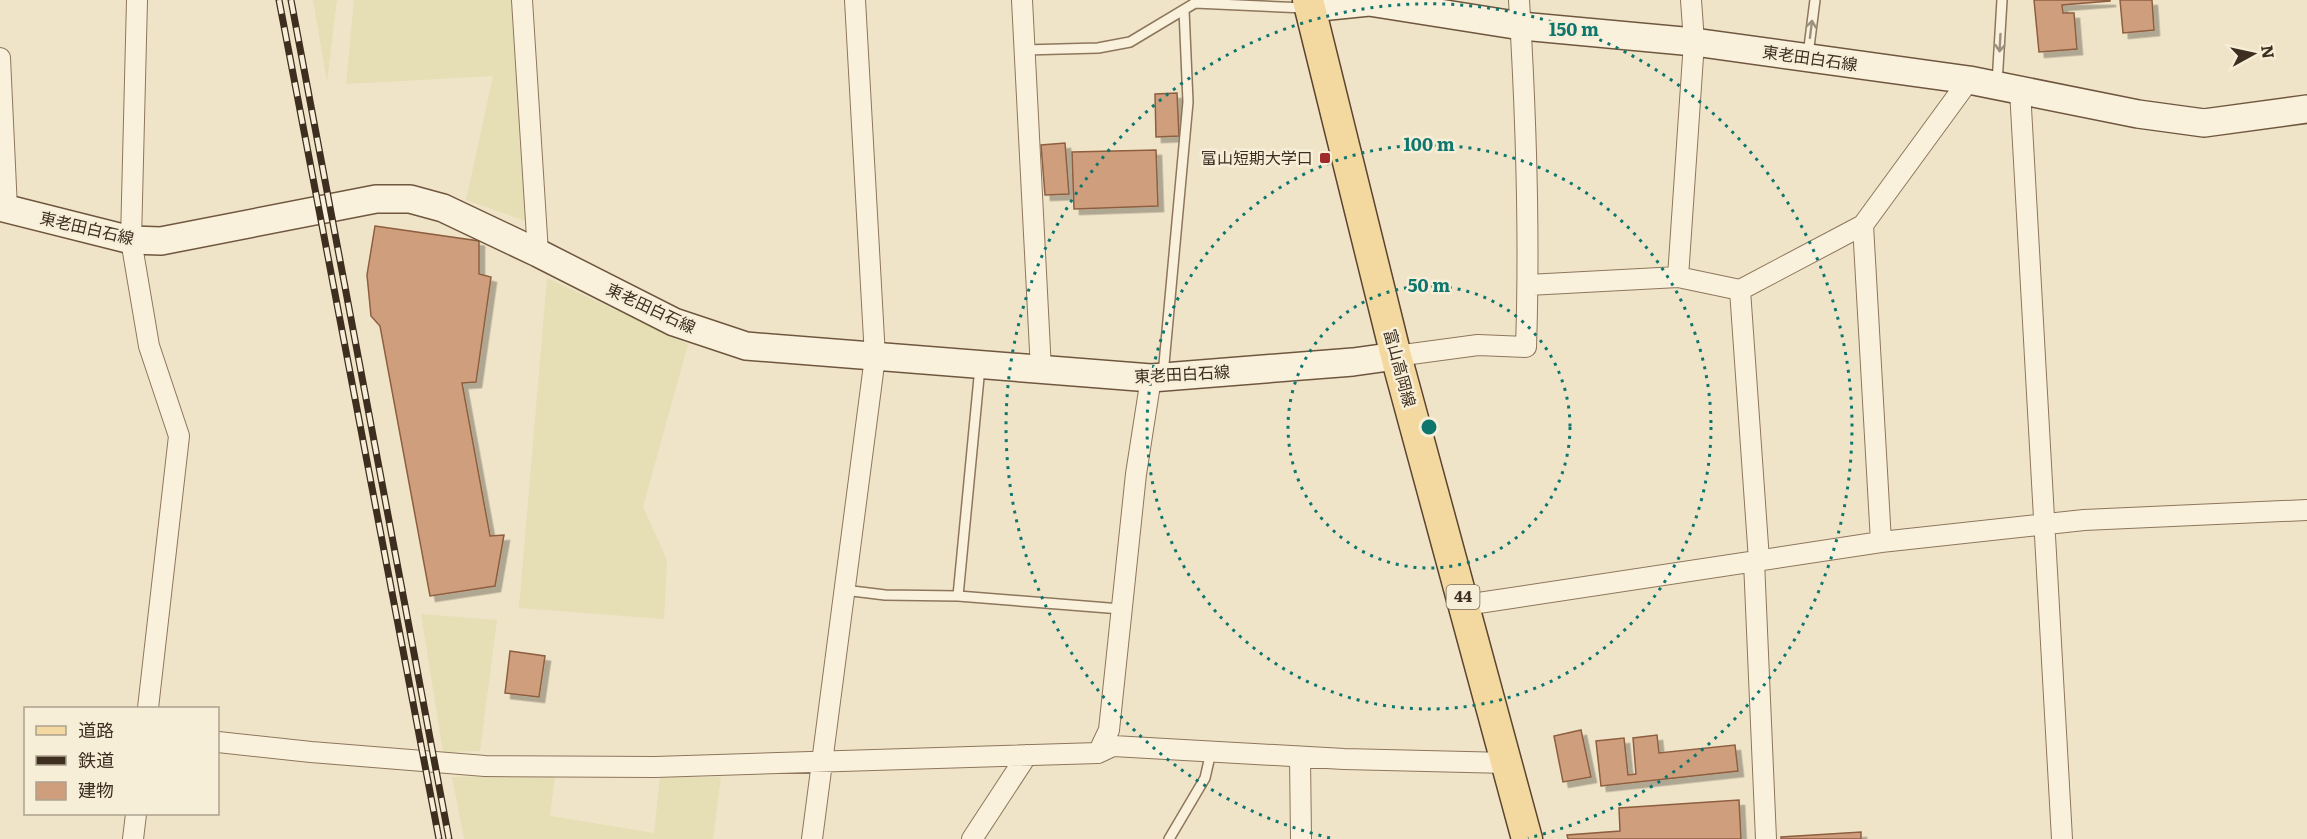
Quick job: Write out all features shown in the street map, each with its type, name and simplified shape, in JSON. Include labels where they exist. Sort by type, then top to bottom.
[{"type":"main road","name":"東老田白石線","points":[[1309,4],[1369,2],[1520,13],[1694,42],[1969,80],[2138,114],[2204,123],[2307,109]]},
{"type":"main road","name":"富山高岡線","points":[[1309,4],[1396,356],[1527,839]]},
{"type":"main road","name":"東老田白石線","points":[[4,208],[131,240],[161,241],[376,199],[410,199],[443,208],[674,322],[746,346],[1157,378],[1353,362],[1396,356]]},
{"type":"street","points":[[137,0],[131,240],[149,346],[179,436],[148,707]]},
{"type":"street","points":[[522,0],[538,253]]},
{"type":"street","points":[[812,839],[875,357],[855,0]]},
{"type":"street","points":[[1022,0],[1041,370]]},
{"type":"street","points":[[1678,277],[1694,42],[1692,0]]},
{"type":"street","points":[[1396,356],[1478,345],[1526,347],[1528,285],[1526,131],[1520,13]]},
{"type":"street","points":[[0,58],[4,208]]},
{"type":"street","points":[[1528,285],[1678,277],[1740,290],[1863,225],[1969,80]]},
{"type":"street","points":[[2009,88],[2044,525],[2062,839]]},
{"type":"street","points":[[1863,225],[1881,542]]},
{"type":"street","points":[[1740,290],[1757,560],[1766,839]]},
{"type":"street","points":[[1098,753],[1109,730],[1136,474],[1157,378]]},
{"type":"street","points":[[1465,604],[1881,542],[2084,520],[2307,510]]},
{"type":"street","points":[[219,742],[485,766],[655,767],[1098,753],[1113,746],[1300,757],[1507,763]]},
{"type":"street","points":[[972,839],[1027,755]]},
{"type":"street","points":[[1300,757],[1301,839]]},
{"type":"street","points":[[134,839],[136,815]]},
{"type":"lane","points":[[1808,58],[1815,0]]},
{"type":"lane","points":[[2002,0],[2009,88]]},
{"type":"lane","points":[[1024,50],[1098,48],[1130,42],[1195,3],[1309,4]]},
{"type":"lane","points":[[1157,378],[1188,102],[1184,10]]},
{"type":"lane","points":[[958,596],[980,365]]},
{"type":"lane","points":[[844,590],[885,596],[958,596],[1122,609]]},
{"type":"lane","points":[[1169,839],[1204,778],[1211,752]]},
{"type":"shaded area","points":[[313,0],[337,0],[327,82]]},
{"type":"shaded area","points":[[354,0],[514,0],[531,223],[466,200],[493,76],[346,84]]},
{"type":"shaded area","points":[[547,278],[688,344],[643,507],[667,560],[664,619],[519,608]]},
{"type":"shaded area","points":[[421,614],[497,620],[480,751],[443,752]]},
{"type":"shaded area","points":[[555,775],[550,816],[654,833],[660,777],[721,777],[713,839],[464,839],[452,777]]},
{"type":"building","points":[[2034,0],[2110,1],[2062,5],[2063,13],[2074,13],[2077,49],[2039,52]]},
{"type":"building","points":[[2120,0],[2152,0],[2154,30],[2123,33]]},
{"type":"building","points":[[1177,93],[1179,136],[1156,137],[1155,94]]},
{"type":"building","points":[[1065,143],[1069,194],[1045,195],[1041,145]]},
{"type":"building","points":[[1156,150],[1158,206],[1074,209],[1072,152]]},
{"type":"building","points":[[375,226],[479,241],[479,274],[491,277],[476,382],[462,383],[490,536],[504,535],[495,586],[430,596],[380,326],[371,316],[367,275]]},
{"type":"building","points":[[510,651],[545,656],[539,697],[505,693]]},
{"type":"building","points":[[1581,730],[1591,777],[1563,782],[1554,736]]},
{"type":"building","points":[[1657,735],[1659,753],[1735,745],[1738,771],[1601,786],[1596,741],[1624,738],[1628,775],[1636,774],[1633,738]]},
{"type":"building","points":[[1739,800],[1741,839],[1568,839],[1567,835],[1620,831],[1619,808]]},
{"type":"building","points":[[1861,832],[1861,839],[1781,839],[1781,837]]},
{"type":"railway","points":[[279,0],[439,839]]},
{"type":"railway","points":[[291,0],[449,839]]},
{"type":"place","name":"富山短期大学口","points":[[1325,158]]}]
